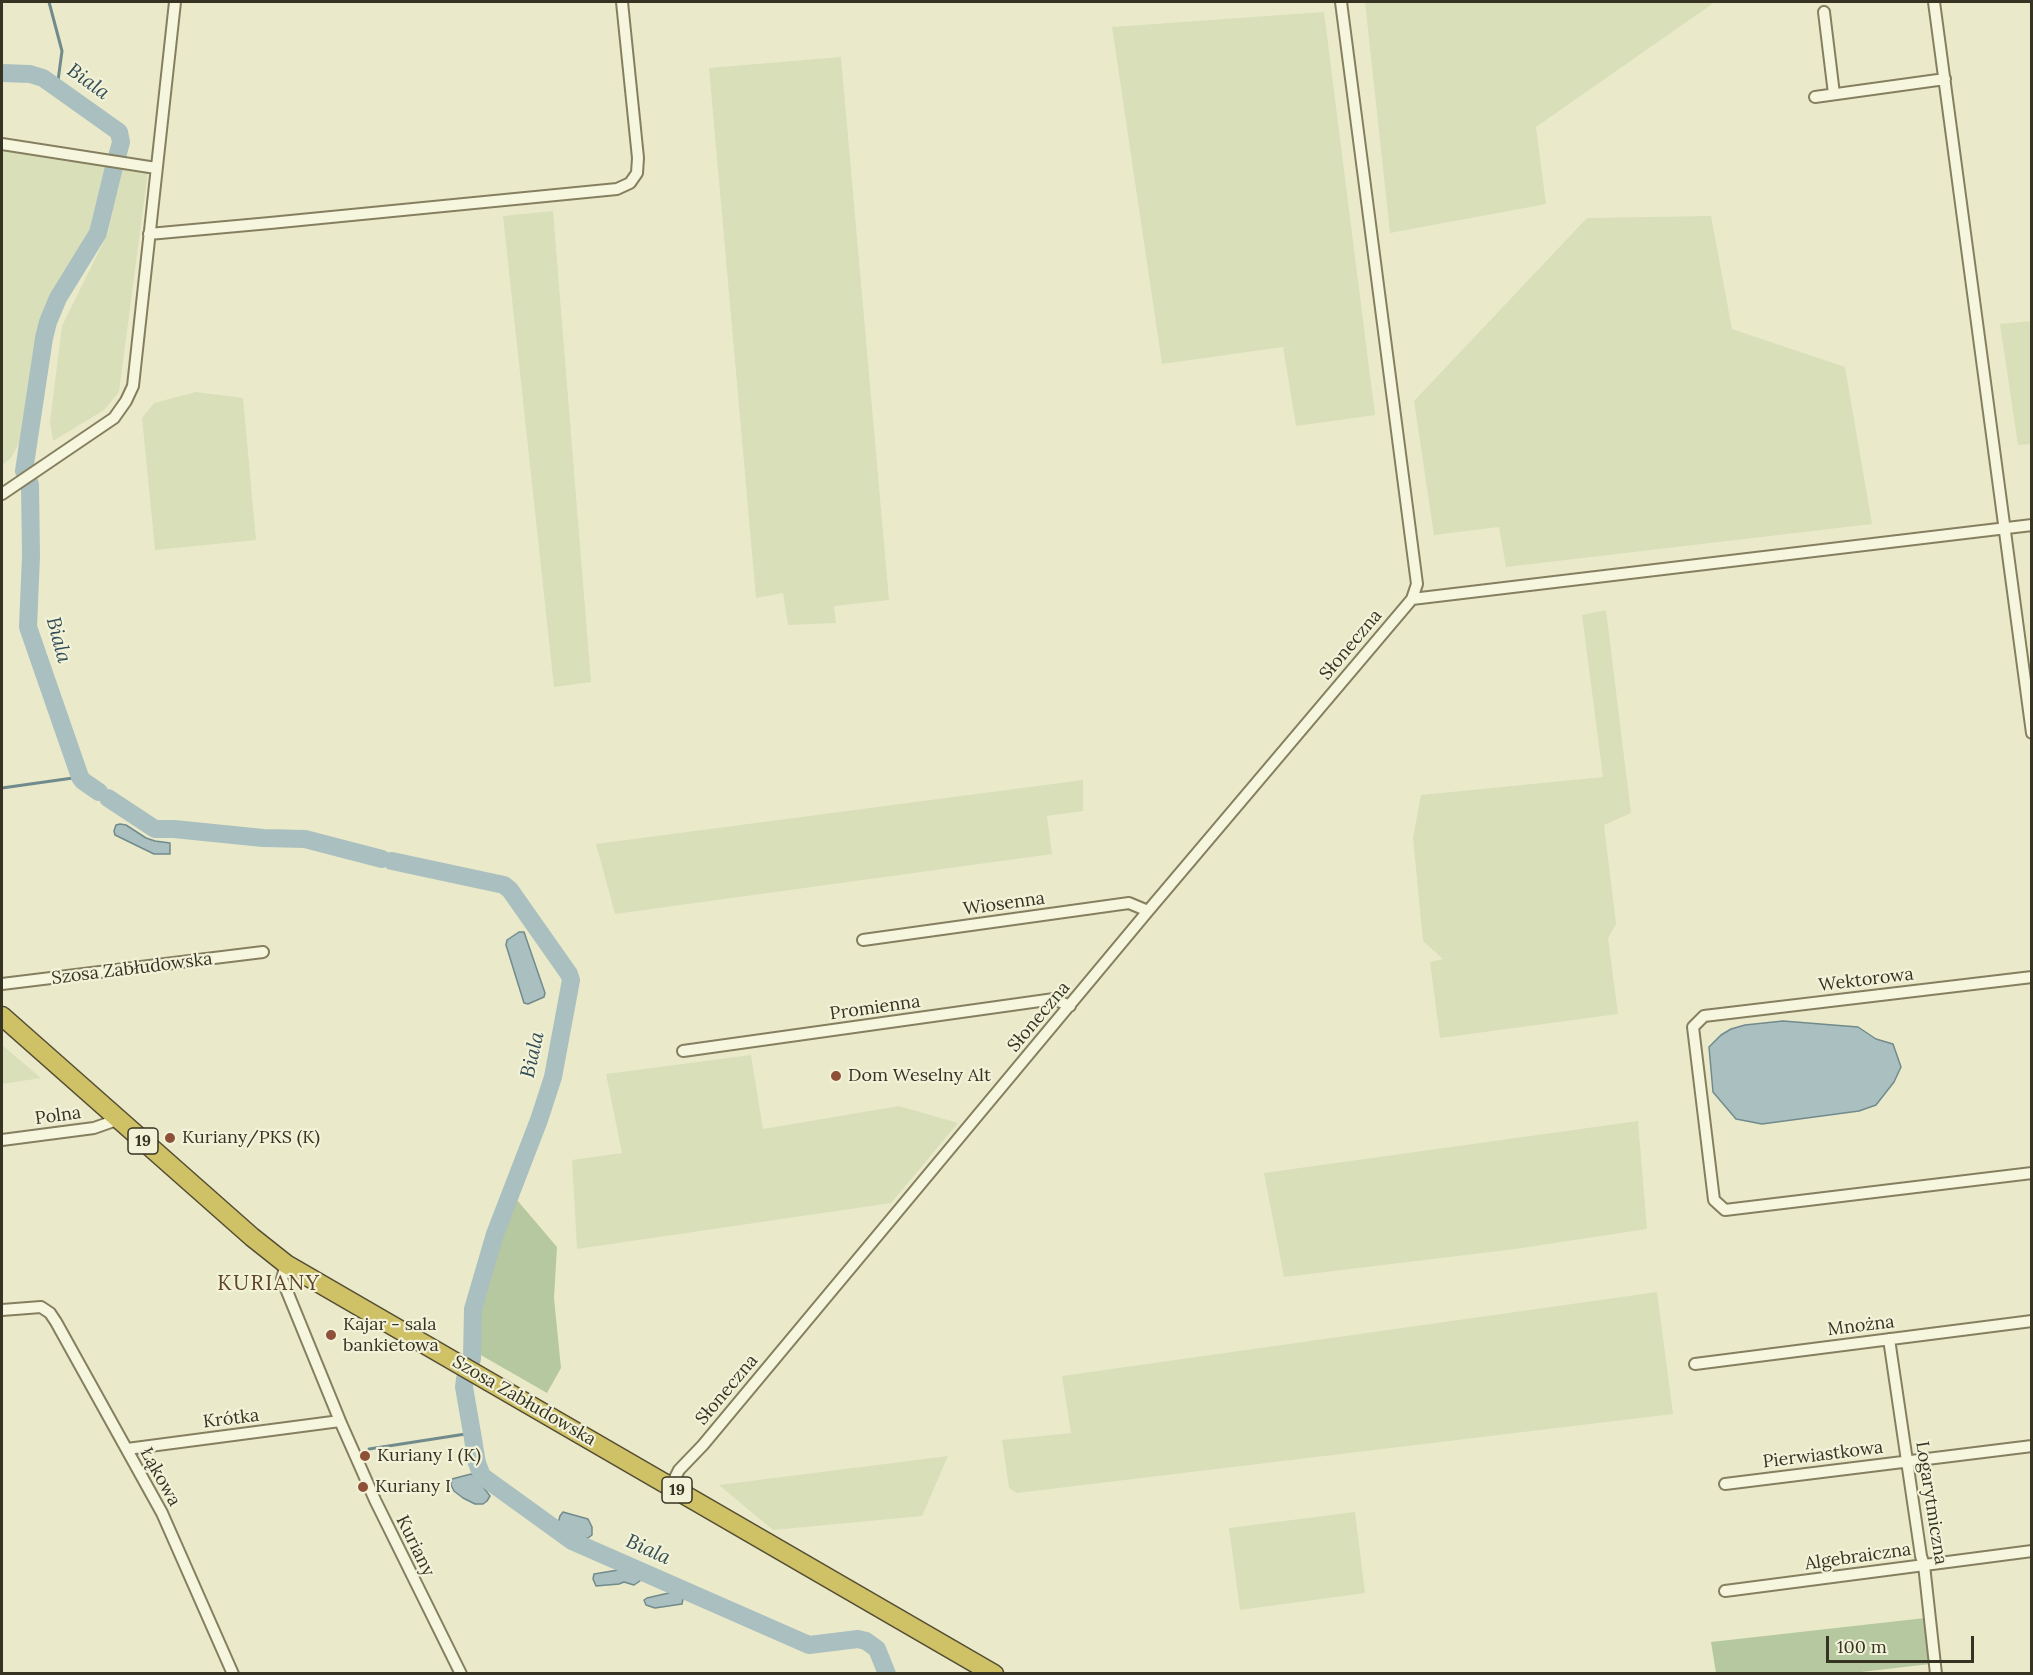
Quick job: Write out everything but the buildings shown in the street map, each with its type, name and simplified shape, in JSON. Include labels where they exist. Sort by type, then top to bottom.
[{"type":"highway","name":"Szosa Zabłudowska","points":[[2,1017],[252,1237],[286,1264],[994,1674]]},
{"type":"street","points":[[2,494],[114,418],[133,386],[175,2]]},
{"type":"street","points":[[149,234],[617,189],[630,183],[637,173],[638,158],[622,2]]},
{"type":"street","points":[[1341,2],[1417,584],[1412,598],[2031,525]]},
{"type":"street","points":[[1934,2],[2031,733]]},
{"type":"street","points":[[1824,12],[1834,94]]},
{"type":"street","points":[[1815,97],[1944,79]]},
{"type":"street","points":[[2,144],[156,168]]},
{"type":"street","name":"Słoneczna","points":[[671,1486],[679,1470],[703,1445],[1412,598]]},
{"type":"street","name":"Wiosenna","points":[[863,940],[1130,903],[1148,911]]},
{"type":"street","name":"Szosa Zabłudowska","points":[[2,984],[263,952]]},
{"type":"street","name":"Wektorowa","points":[[2031,977],[1704,1016],[1693,1027],[1714,1200],[1725,1210],[2031,1173]]},
{"type":"street","name":"Promienna","points":[[683,1051],[1054,999],[1070,1006]]},
{"type":"street","name":"Polna","points":[[2,1140],[94,1128],[111,1122],[115,1116]]},
{"type":"street","name":"Kuriany","points":[[286,1264],[282,1280],[340,1421],[380,1510],[461,1674]]},
{"type":"street","name":"Łąkowa","points":[[2,1310],[41,1307],[50,1313],[56,1322],[162,1513],[233,1674]]},
{"type":"street","name":"Mnożna","points":[[1695,1364],[2031,1321]]},
{"type":"street","name":"Logarytmiczna","points":[[1889,1339],[1906,1462],[1924,1565],[1936,1674]]},
{"type":"street","name":"Krótka","points":[[127,1449],[340,1421]]},
{"type":"street","name":"Pierwiastkowa","points":[[1725,1484],[2031,1446]]},
{"type":"street","name":"Algebraiczna","points":[[1725,1592],[2031,1551]]},
{"type":"green space","points":[[1365,2],[1715,2],[1536,127],[1546,204],[1390,233]]},
{"type":"green space","points":[[1324,12],[1375,415],[1296,426],[1283,347],[1162,364],[1112,27]]},
{"type":"green space","points":[[841,57],[889,600],[834,606],[836,623],[788,625],[783,593],[756,598],[709,68]]},
{"type":"green space","points":[[2,151],[107,166],[93,230],[42,319],[34,345],[21,440],[11,458],[2,465]]},
{"type":"green space","points":[[121,169],[148,171],[119,392],[104,410],[53,441],[50,422],[62,326],[108,233]]},
{"type":"green space","points":[[553,211],[591,682],[554,687],[503,216]]},
{"type":"green space","points":[[1711,216],[1732,329],[1845,367],[1872,524],[1506,567],[1499,527],[1434,535],[1414,401],[1587,218]]},
{"type":"green space","points":[[2031,321],[2031,444],[2018,445],[2000,324]]},
{"type":"green space","points":[[196,392],[243,398],[256,540],[155,550],[142,418],[154,403]]},
{"type":"green space","points":[[1606,610],[1631,813],[1604,825],[1616,924],[1608,938],[1618,1014],[1440,1038],[1430,962],[1443,959],[1423,941],[1413,838],[1421,795],[1603,777],[1582,615]]},
{"type":"green space","points":[[1083,780],[1083,811],[1047,816],[1052,854],[615,914],[596,844]]},
{"type":"green space","points":[[2,1045],[41,1078],[2,1084]]},
{"type":"green space","points":[[751,1055],[763,1129],[899,1106],[958,1123],[891,1203],[577,1249],[572,1160],[622,1153],[606,1074]]},
{"type":"green space","points":[[1638,1121],[1647,1229],[1515,1249],[1284,1277],[1264,1173]]},
{"type":"green space","points":[[517,1200],[557,1247],[554,1298],[561,1368],[547,1393],[479,1354],[476,1318],[495,1247]]},
{"type":"green space","points":[[1657,1292],[1673,1414],[1017,1493],[1009,1488],[1002,1440],[1071,1433],[1062,1376]]},
{"type":"green space","points":[[948,1456],[922,1516],[773,1530],[719,1485]]},
{"type":"green space","points":[[1355,1512],[1365,1593],[1240,1610],[1229,1528]]},
{"type":"green space","points":[[1925,1618],[1930,1664],[1844,1674],[1716,1673],[1711,1642]]},
{"type":"shaded area","points":[[116,825],[126,825],[146,838],[170,843],[170,854],[154,854],[115,835]]},
{"type":"shaded area","points":[[519,932],[524,932],[545,993],[544,997],[528,1004],[524,1003],[506,945],[507,940]]},
{"type":"shaded area","points":[[1783,1021],[1858,1027],[1876,1039],[1893,1044],[1901,1067],[1894,1082],[1876,1105],[1859,1111],[1762,1124],[1736,1119],[1713,1092],[1709,1047],[1731,1029],[1745,1025]]},
{"type":"shaded area","points":[[471,1474],[490,1496],[483,1504],[475,1504],[463,1498],[454,1491],[451,1485],[452,1479]]},
{"type":"shaded area","points":[[563,1512],[588,1519],[592,1527],[592,1535],[588,1538],[579,1538],[558,1523]]},
{"type":"shaded area","points":[[625,1570],[640,1576],[640,1581],[634,1585],[624,1582],[596,1586],[593,1579],[594,1574]]},
{"type":"shaded area","points":[[673,1592],[683,1599],[682,1604],[655,1608],[646,1605],[644,1600],[647,1598]]},
{"type":"waterway","points":[[49,2],[62,51],[57,88]]},
{"type":"waterway","name":"Biala","points":[[2,73],[30,74],[43,78],[119,132],[121,142],[117,157]]},
{"type":"waterway","name":"Biala","points":[[24,471],[48,322],[58,298],[98,233],[114,167]]},
{"type":"waterway","name":"Biala","points":[[30,484],[31,556],[28,627],[80,777],[99,792]]},
{"type":"waterway","points":[[2,788],[80,777]]},
{"type":"waterway","name":"Biala","points":[[108,798],[155,829],[305,839],[382,859]]},
{"type":"waterway","name":"Biala","points":[[392,861],[504,885],[510,890],[571,980],[553,1077],[495,1234],[473,1309],[472,1359]]},
{"type":"waterway","name":"Biala","points":[[465,1379],[464,1387],[477,1463],[482,1476],[572,1541],[809,1645],[858,1639],[866,1641],[877,1649],[887,1674]]},
{"type":"waterway","points":[[369,1449],[472,1433]]},
{"type":"place","name":"Dom Weselny Alt","points":[[836,1076]]},
{"type":"place","name":"Kuriany/PKS (K)","points":[[170,1138]]},
{"type":"place","name":"Kajar - sala bankietowa","points":[[331,1335]]},
{"type":"place","name":"Kuriany I (K)","points":[[365,1456]]},
{"type":"place","name":"Kuriany I","points":[[363,1487]]},
{"type":"district","name":"KURIANY","points":[[269,1284]]}]
